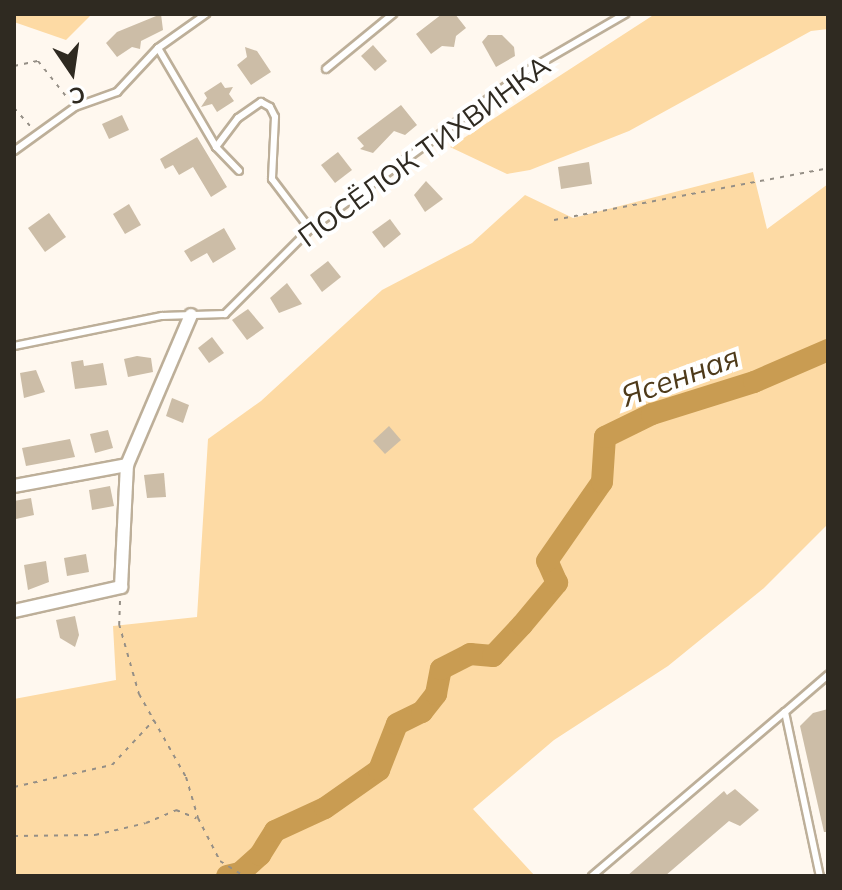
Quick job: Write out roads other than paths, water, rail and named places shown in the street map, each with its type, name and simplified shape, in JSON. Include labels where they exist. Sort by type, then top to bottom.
[{"type":"street","points":[[14,611],[121,587],[127,465],[191,315]]},
{"type":"street","points":[[14,486],[127,465]]},
{"type":"lane","points":[[14,151],[75,107],[117,92],[158,48],[206,14]]},
{"type":"lane","points":[[326,69],[393,14]]},
{"type":"lane","name":"ПОСЁЛОК ТИХВИНКА","points":[[14,346],[162,316],[225,314],[310,229],[525,72],[625,14]]},
{"type":"lane","points":[[158,48],[216,147],[239,171]]},
{"type":"lane","points":[[216,147],[238,118],[261,102],[270,107],[275,117],[272,179],[310,229]]},
{"type":"lane","points":[[592,876],[828,675]]},
{"type":"lane","points":[[785,712],[820,876]]},
{"type":"waterway","name":"Ясенная","points":[[227,876],[240,873],[260,855],[275,831],[325,808],[379,770],[397,724],[422,712],[436,694],[441,669],[470,654],[493,656],[522,625],[557,583],[547,561],[602,482],[605,437],[652,414],[754,382],[828,350]]}]
